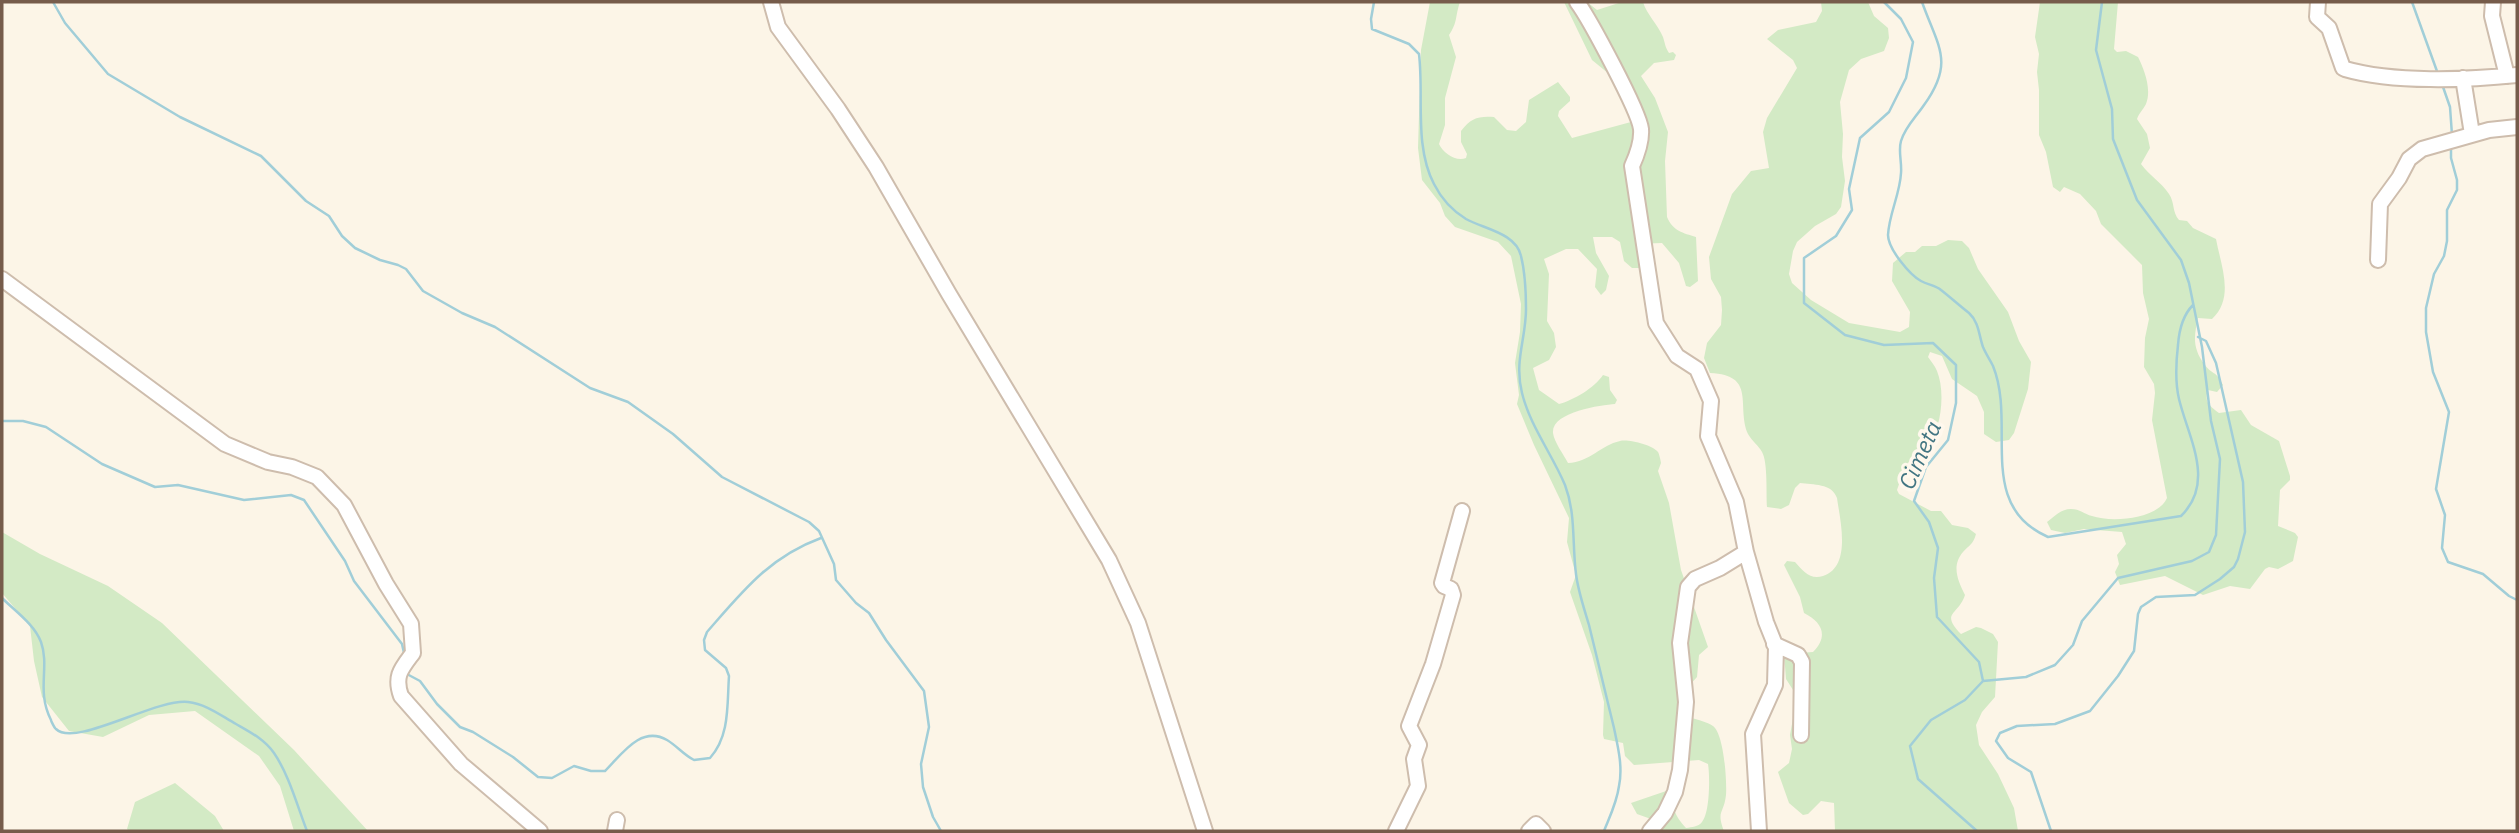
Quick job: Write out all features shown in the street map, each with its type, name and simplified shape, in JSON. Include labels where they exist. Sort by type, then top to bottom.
[{"type":"street","points":[[771,2],[778,27],[838,109],[876,167],[949,294],[1109,559],[1138,623],[1205,831]]},
{"type":"street","points":[[1577,2],[1631,103],[1641,128],[1638,153],[1632,166],[1657,323],[1677,356],[1697,369],[1711,401],[1708,436],[1736,502],[1746,552],[1774,644],[1777,672],[1775,685],[1753,734],[1759,831]]},
{"type":"street","points":[[2318,2],[2318,17],[2329,28],[2343,68],[2394,77],[2463,78],[2512,75],[2492,16],[2493,2]]},
{"type":"street","points":[[2463,78],[2469,102],[2472,134]]},
{"type":"street","points":[[2378,260],[2380,204],[2409,159],[2422,149],[2472,134],[2517,127]]},
{"type":"street","points":[[2,279],[225,444],[317,477],[344,505],[411,624],[414,653],[401,669],[397,683],[401,696],[461,764],[540,831]]},
{"type":"street","points":[[1396,831],[1418,786],[1414,759],[1419,744],[1409,726],[1433,664],[1453,595],[1451,589],[1443,585],[1443,579],[1462,512]]},
{"type":"street","points":[[1650,831],[1665,813],[1675,792],[1680,770],[1686,702],[1681,643],[1688,587],[1695,579],[1746,552]]},
{"type":"street","points":[[1774,644],[1798,655],[1802,662],[1801,734]]},
{"type":"street","points":[[1529,831],[1536,824],[1543,831]]},
{"type":"green space","points":[[1430,2],[1460,2],[1449,35],[1456,57],[1445,98],[1445,125],[1439,144],[1447,153],[1458,159],[1466,158],[1461,131],[1468,123],[1479,118],[1494,117],[1507,130],[1516,131],[1526,122],[1529,100],[1558,82],[1570,97],[1570,101],[1559,111],[1558,116],[1572,138],[1642,119],[1640,100],[1622,91],[1614,78],[1592,60],[1564,2],[1587,2],[1597,10],[1622,2],[1643,2],[1661,32],[1669,53],[1676,55],[1674,60],[1654,63],[1641,76],[1655,98],[1668,132],[1665,161],[1667,217],[1675,228],[1696,237],[1698,281],[1690,287],[1686,286],[1679,263],[1662,243],[1636,244],[1642,264],[1639,268],[1632,268],[1624,261],[1620,242],[1612,237],[1593,237],[1596,253],[1609,276],[1606,290],[1601,295],[1595,287],[1597,269],[1578,249],[1566,249],[1544,259],[1549,274],[1547,321],[1554,333],[1556,347],[1549,360],[1533,368],[1539,390],[1559,404],[1583,393],[1603,375],[1609,377],[1610,390],[1617,400],[1615,404],[1578,411],[1560,420],[1555,426],[1554,437],[1568,463],[1583,460],[1620,441],[1640,443],[1658,453],[1661,463],[1658,471],[1669,503],[1681,570],[1708,647],[1699,655],[1697,677],[1688,687],[1692,699],[1692,718],[1713,726],[1720,738],[1726,788],[1721,815],[1724,831],[1654,831],[1651,819],[1637,814],[1631,803],[1672,789],[1674,810],[1682,823],[1686,828],[1699,825],[1705,817],[1708,803],[1708,764],[1699,760],[1634,765],[1625,756],[1623,743],[1604,739],[1604,702],[1592,655],[1570,592],[1576,575],[1567,542],[1569,518],[1517,404],[1519,395],[1515,363],[1521,304],[1511,256],[1498,242],[1455,227],[1422,180],[1418,148],[1421,50]]},
{"type":"green space","points":[[1821,2],[1868,2],[1874,16],[1888,28],[1889,38],[1884,51],[1861,59],[1849,70],[1840,102],[1845,181],[1841,207],[1836,214],[1815,226],[1797,242],[1789,274],[1792,283],[1811,300],[1849,323],[1900,332],[1909,327],[1910,312],[1892,281],[1893,263],[1906,252],[1915,252],[1922,246],[1936,246],[1948,240],[1962,241],[2008,312],[2019,341],[2031,362],[2028,389],[2014,433],[2009,440],[1996,442],[1984,434],[1984,412],[1977,396],[1952,379],[1942,356],[1930,352],[1928,357],[1940,380],[1938,422],[1931,442],[1905,473],[1897,490],[1899,494],[1931,511],[1941,511],[1952,525],[1968,528],[1976,534],[1957,563],[1958,579],[1965,595],[1951,618],[1961,634],[1976,627],[1981,628],[1993,634],[1998,642],[1995,697],[1982,712],[1976,725],[1979,745],[1998,774],[2014,808],[2018,831],[1835,831],[1834,803],[1821,801],[1808,814],[1803,815],[1789,803],[1778,772],[1789,763],[1792,749],[1790,735],[1796,702],[1795,693],[1786,679],[1784,654],[1813,652],[1822,635],[1819,625],[1804,613],[1800,597],[1784,565],[1787,561],[1795,562],[1814,577],[1832,571],[1841,553],[1840,518],[1835,493],[1827,487],[1816,485],[1800,483],[1795,488],[1789,505],[1781,509],[1767,507],[1764,457],[1748,434],[1740,386],[1725,375],[1710,373],[1704,358],[1707,343],[1721,325],[1722,310],[1721,297],[1711,279],[1709,257],[1732,194],[1751,171],[1769,168],[1763,132],[1767,118],[1797,68],[1793,60],[1767,39],[1778,30],[1816,22],[1822,11]]},
{"type":"green space","points":[[2040,2],[2118,2],[2114,49],[2138,57],[2148,86],[2146,104],[2137,119],[2147,134],[2150,148],[2141,164],[2169,194],[2179,220],[2187,221],[2193,228],[2216,239],[2225,292],[2219,311],[2212,319],[2198,318],[2195,336],[2201,359],[2223,385],[2217,392],[2208,390],[2207,400],[2219,413],[2241,410],[2251,425],[2279,441],[2290,480],[2280,490],[2278,526],[2298,537],[2293,561],[2278,569],[2265,569],[2250,589],[2230,586],[2203,595],[2165,576],[2120,585],[2115,572],[2119,564],[2117,555],[2126,544],[2122,532],[2084,529],[2065,533],[2051,530],[2047,522],[2067,509],[2111,519],[2145,515],[2162,505],[2167,498],[2152,420],[2154,384],[2144,367],[2149,319],[2143,293],[2142,265],[2101,224],[2096,211],[2080,194],[2064,187],[2060,192],[2053,187],[2046,152],[2039,135],[2039,54],[2035,37]]},
{"type":"green space","points":[[2,532],[40,554],[108,586],[162,623],[294,750],[368,831],[294,831],[280,786],[259,756],[195,711],[149,715],[103,737],[69,731],[42,697],[30,626],[2,593]]},
{"type":"green space","points":[[175,783],[215,816],[224,831],[127,829],[135,802]]},
{"type":"waterway","points":[[53,2],[65,23],[108,74],[180,117],[261,156],[306,201],[329,216],[342,236],[355,248],[406,269],[423,291],[462,313],[495,327],[590,388],[628,402],[673,434],[722,477],[809,522],[819,531],[834,564],[836,580],[856,603],[869,613],[924,691],[929,727],[921,764],[923,787],[933,817],[941,831]]},
{"type":"waterway","points":[[1374,2],[1372,29],[1409,44],[1419,54],[1424,154],[1437,189],[1461,216],[1506,237],[1518,248],[1521,256],[1526,309],[1519,371],[1522,393],[1530,417],[1560,474],[1568,496],[1578,587],[1608,702],[1619,757],[1618,792],[1604,831]]},
{"type":"waterway","name":"Cimeta","points":[[1884,2],[1901,19],[1913,42],[1906,78],[1889,112],[1860,138],[1849,189],[1852,210],[1836,236],[1804,258],[1804,303],[1845,335],[1884,345],[1933,343],[1956,365],[1956,403],[1948,440],[1926,467],[1914,501],[1929,522],[1938,548],[1934,578],[1937,617],[1979,662],[1983,681],[1965,700],[1931,720],[1910,746],[1918,779],[1977,831]]},
{"type":"waterway","points":[[1922,2],[1938,43],[1941,65],[1933,90],[1901,141],[1900,181],[1889,227],[1889,241],[1900,261],[1911,273],[1941,290],[1975,321],[1999,389],[2005,484],[2012,505],[2026,523],[2048,537],[2181,516],[2191,503],[2197,489],[2198,474],[2193,444],[2179,399],[2176,372],[2181,329],[2193,305]]},
{"type":"waterway","points":[[1983,681],[2026,677],[2055,665],[2073,645],[2082,621],[2118,578],[2192,561],[2209,552],[2216,535],[2220,459],[2211,421],[2202,347],[2189,283],[2181,260],[2137,200],[2113,139],[2112,109],[2096,50],[2102,2]]},
{"type":"waterway","points":[[2412,2],[2438,74]]},
{"type":"waterway","points":[[2442,84],[2450,107],[2452,135]]},
{"type":"waterway","points":[[2451,145],[2457,190],[2447,210],[2444,256],[2434,274],[2426,308],[2426,332],[2433,372],[2449,412],[2436,489],[2445,515],[2442,548],[2448,562],[2483,574],[2517,600]]},
{"type":"waterway","points":[[2051,831],[2031,772],[2008,758],[1996,741],[2000,733],[2017,726],[2055,724],[2090,711],[2134,651],[2141,607],[2156,597],[2195,595],[2220,579],[2234,567],[2238,559],[2245,532],[2243,482],[2216,363],[2206,341],[2198,337]]},
{"type":"waterway","points":[[2,421],[23,421],[46,427],[102,464],[155,487],[178,485],[244,500],[291,495],[304,500],[345,561],[354,581],[402,644],[404,653],[401,657]]},
{"type":"waterway","points":[[405,673],[420,681],[437,704],[460,727],[513,757],[538,777],[552,778],[574,766],[591,771],[605,771],[625,750],[649,736],[667,740],[694,760],[710,758],[724,730],[729,676],[726,668],[705,650],[707,632],[771,566],[786,555],[821,538]]},
{"type":"waterway","points":[[2,598],[29,624],[41,642],[44,699],[55,729],[66,733],[80,732],[174,703],[188,702],[207,707],[252,733],[270,748],[288,780],[307,831]]}]
